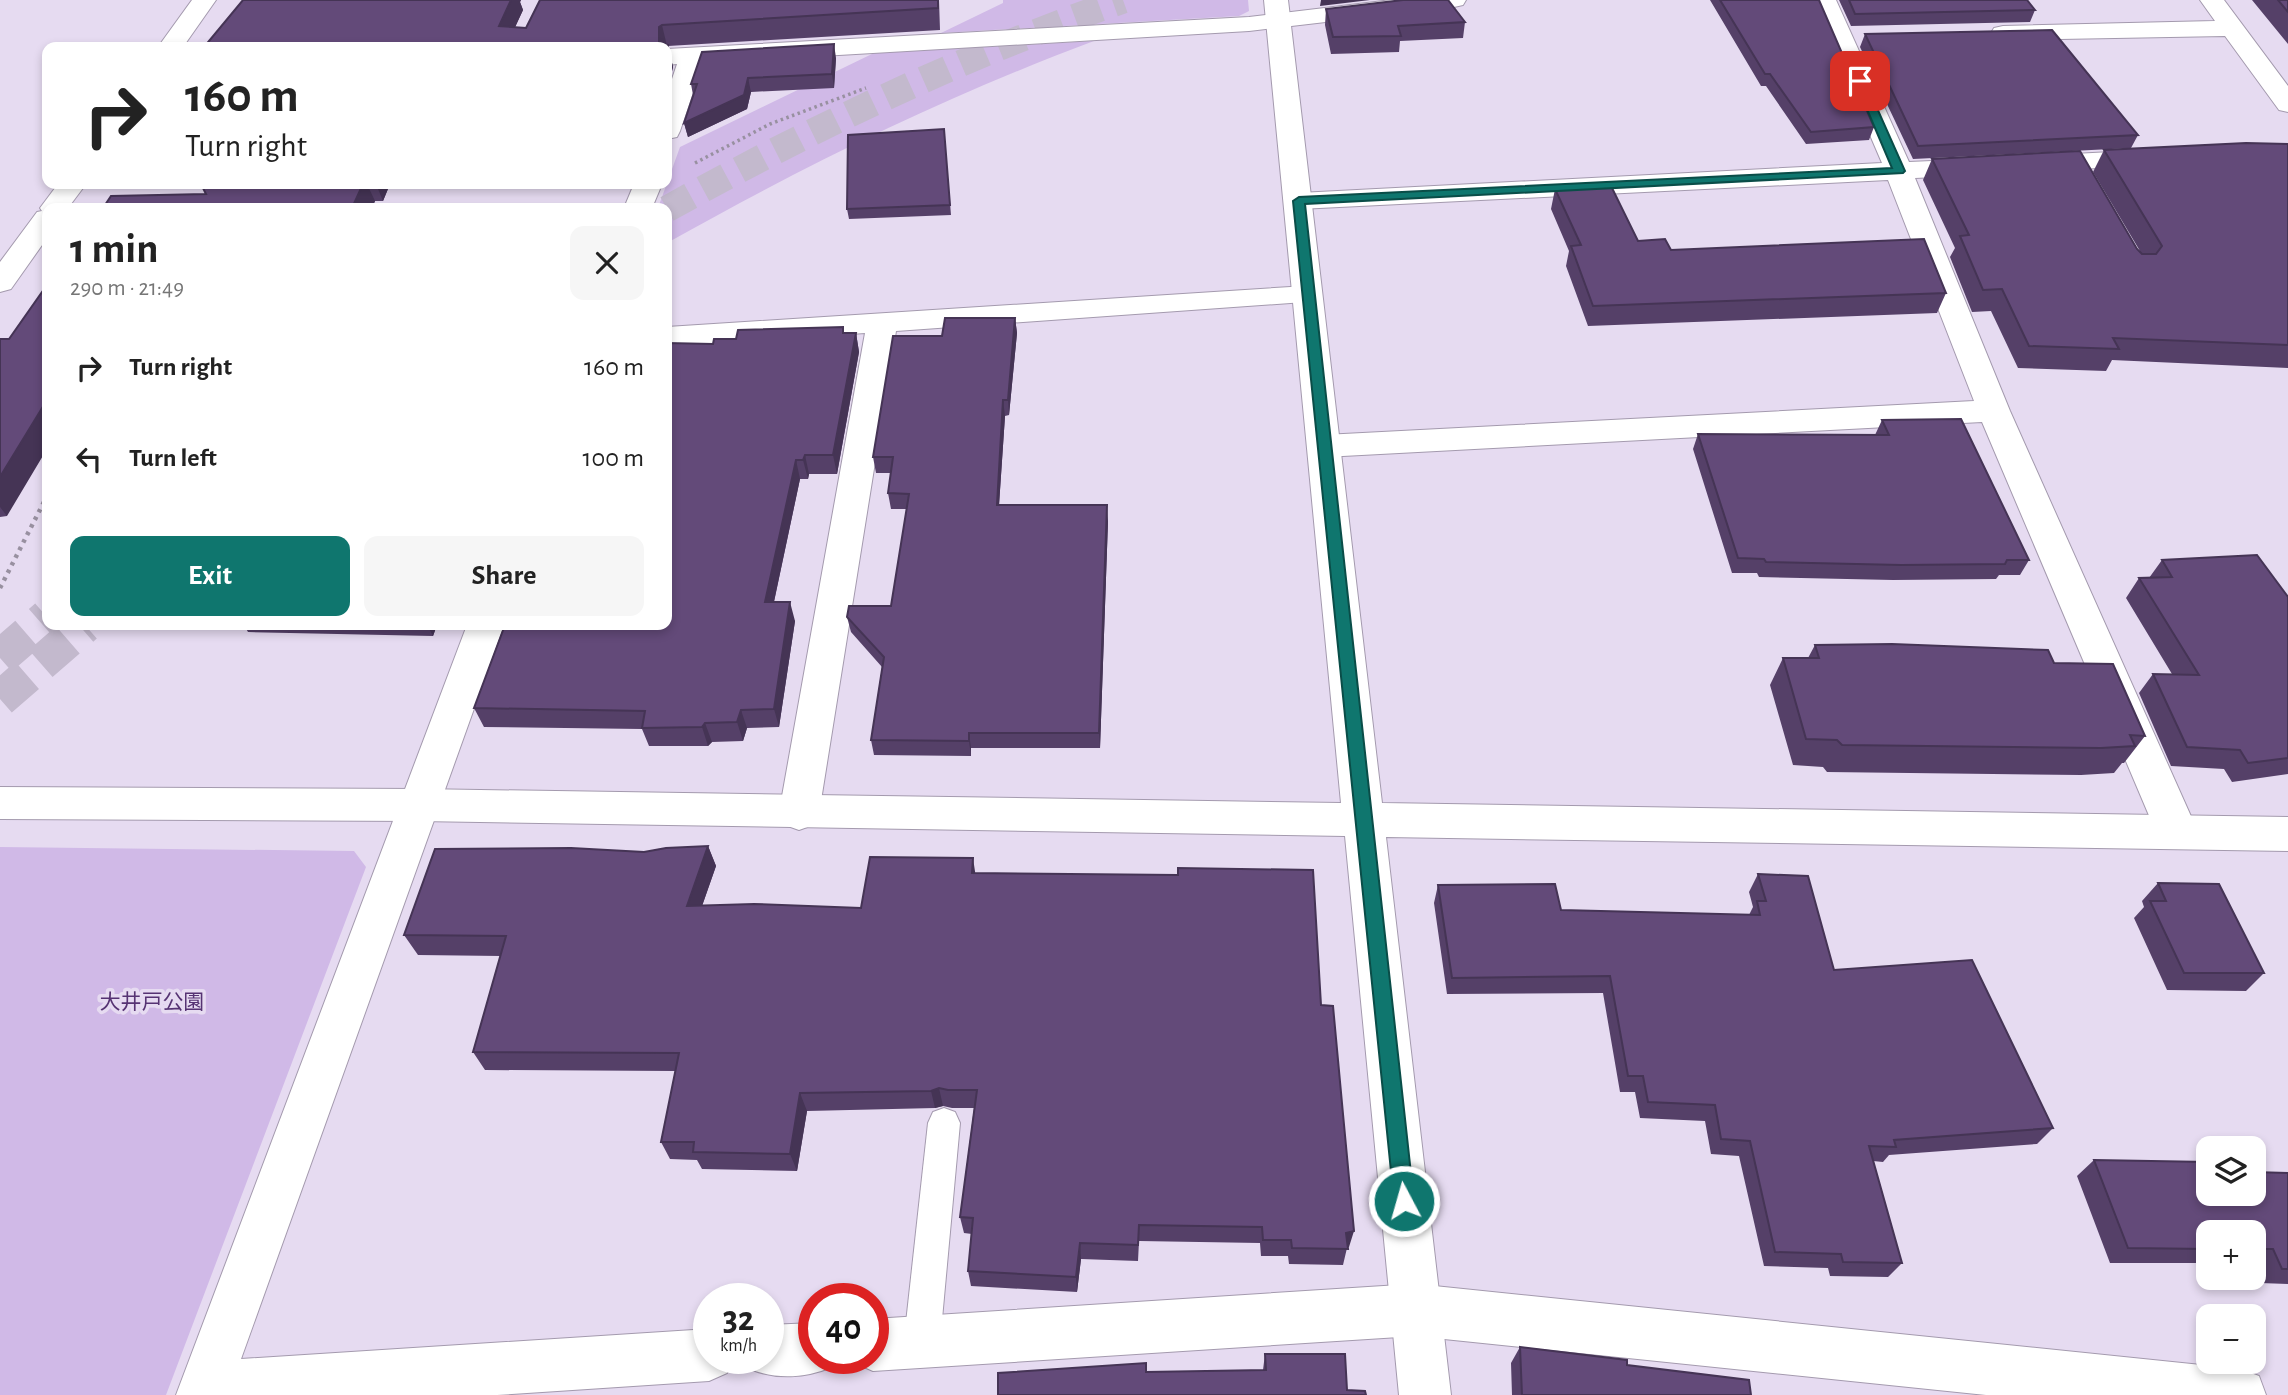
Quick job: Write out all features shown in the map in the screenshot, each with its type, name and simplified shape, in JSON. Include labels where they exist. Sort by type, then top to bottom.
[{"type":"street","points":[[174,42],[204,0]]},
{"type":"street","points":[[672,57],[1454,0]]},
{"type":"street","points":[[1824,0],[1855,36],[1904,189],[1994,411],[2177,832]]},
{"type":"street","points":[[2212,0],[2288,104]]},
{"type":"street","points":[[1277,11],[1424,1395]]},
{"type":"street","points":[[1980,34],[2232,28]]},
{"type":"street","points":[[672,116],[693,55]]},
{"type":"street","points":[[1299,201],[1899,171],[2082,174],[2182,157]]},
{"type":"street","points":[[0,283],[42,225]]},
{"type":"street","points":[[672,337],[1307,295]]},
{"type":"street","points":[[799,813],[882,323]]},
{"type":"street","points":[[1324,446],[1994,411]]},
{"type":"street","points":[[483,630],[203,1392],[693,1356]]},
{"type":"street","points":[[0,803],[419,805],[799,813],[2288,834]]},
{"type":"street","points":[[889,1344],[1415,1310],[2239,1395]]},
{"type":"lane","points":[[922,1342],[944,1123]]},
{"type":"path","points":[[0,588],[42,506]]},
{"type":"green space","points":[[1003,0],[1248,0],[1249,11],[1239,16],[941,33],[1003,3]]},
{"type":"green space","points":[[1094,41],[929,109],[876,134],[672,240],[672,203],[660,203],[665,189],[672,189],[672,169],[680,147],[874,53]]},
{"type":"green space","name":"大井戸公園","points":[[0,847],[354,851],[366,867],[166,1395],[0,1395]]},
{"type":"building","points":[[243,0],[511,0],[499,26],[526,28],[540,0],[938,0],[938,8],[662,25],[659,27],[659,42],[208,42]]},
{"type":"building","points":[[1403,0],[1448,0],[1465,22],[1398,26],[1401,36],[1333,37],[1326,9]]},
{"type":"building","points":[[1720,0],[1819,0],[1874,127],[1811,132],[1770,74],[1765,74]]},
{"type":"building","points":[[1849,0],[2027,0],[2035,10],[1855,14]]},
{"type":"building","points":[[2278,0],[2288,0],[2288,12]]},
{"type":"building","points":[[2052,30],[2138,135],[1918,146],[1865,34]]},
{"type":"building","points":[[834,44],[832,74],[748,78],[744,95],[684,123],[697,84],[691,84],[702,52]]},
{"type":"building","points":[[944,129],[950,205],[847,209],[848,135]]},
{"type":"building","points":[[2246,143],[2288,144],[2288,345],[2113,338],[2119,349],[2029,346],[2002,289],[1983,290],[1960,236],[1969,235],[1932,159],[2080,151],[2137,249],[2142,254],[2156,254],[2162,246],[2104,150]]},
{"type":"building","points":[[1611,186],[1638,241],[1665,239],[1671,250],[1924,239],[1946,293],[1593,306],[1571,246],[1581,245],[1555,189]]},
{"type":"building","points":[[204,189],[361,189],[354,203],[106,203],[111,196],[206,194]]},
{"type":"building","points":[[42,292],[42,408],[0,477],[0,339],[9,339]]},
{"type":"building","points":[[945,318],[1015,318],[1008,400],[1003,400],[997,505],[1107,505],[1099,733],[969,733],[969,741],[871,740],[884,657],[847,617],[849,606],[891,606],[909,494],[888,493],[893,457],[873,457],[893,336],[942,336]]},
{"type":"building","points":[[843,327],[843,333],[856,333],[833,455],[805,455],[803,460],[796,460],[765,602],[790,602],[774,709],[741,710],[737,722],[705,723],[702,727],[642,728],[645,711],[474,708],[503,630],[672,630],[672,343],[713,344],[714,339],[736,339],[738,330]]},
{"type":"building","points":[[1961,419],[2029,560],[2007,560],[2005,564],[1901,565],[1766,562],[1764,559],[1738,558],[1698,434],[1889,435],[1882,420]]},
{"type":"building","points":[[2257,555],[2288,597],[2288,758],[2248,763],[2240,750],[2187,747],[2153,674],[2199,675],[2139,578],[2172,577],[2162,560]]},
{"type":"building","points":[[1892,644],[2048,650],[2054,663],[2113,664],[2145,736],[2130,735],[2135,746],[2101,748],[1842,745],[1837,740],[1806,739],[1783,658],[1819,658],[1815,645]]},
{"type":"building","points":[[708,846],[687,906],[754,904],[861,908],[870,857],[973,858],[972,873],[1178,875],[1178,868],[1313,870],[1321,1005],[1333,1006],[1354,1231],[1346,1233],[1348,1249],[1292,1248],[1291,1240],[1263,1240],[1262,1227],[1139,1225],[1138,1245],[1080,1243],[1076,1277],[968,1271],[973,1218],[960,1217],[977,1090],[939,1088],[931,1091],[800,1093],[790,1154],[693,1152],[694,1142],[661,1142],[679,1053],[473,1052],[506,936],[404,935],[435,849],[571,848],[644,852]]},
{"type":"building","points":[[1758,874],[1808,876],[1834,970],[1972,960],[2053,1128],[1894,1140],[1896,1147],[1869,1146],[1902,1263],[1843,1262],[1841,1254],[1775,1252],[1750,1141],[1721,1139],[1715,1105],[1648,1102],[1643,1076],[1628,1076],[1610,976],[1452,978],[1438,885],[1555,884],[1561,910],[1760,915],[1757,901],[1766,901]]},
{"type":"building","points":[[2158,883],[2219,884],[2264,973],[2184,973],[2150,901],[2166,901]]},
{"type":"building","points":[[2094,1160],[2196,1162],[2196,1206],[2266,1206],[2266,1172],[2288,1173],[2288,1269],[2282,1269],[2273,1249],[2266,1249],[2266,1220],[2196,1220],[2196,1249],[2128,1248]]},
{"type":"building","points":[[1520,1347],[1627,1360],[1627,1365],[1749,1380],[1751,1395],[1522,1395]]},
{"type":"building","points":[[1265,1354],[1345,1354],[1347,1390],[1365,1391],[1366,1395],[998,1395],[998,1373],[1146,1363],[1146,1372],[1266,1370]]},
{"type":"tunnel","points":[[672,206],[890,95],[1005,45],[1123,0]]},
{"type":"tunnel","points":[[0,658],[42,621]]},
{"type":"tunnel","points":[[0,699],[79,630]]},
{"type":"route","points":[[1404,1201],[1299,201],[1899,171],[1860,81]]}]
